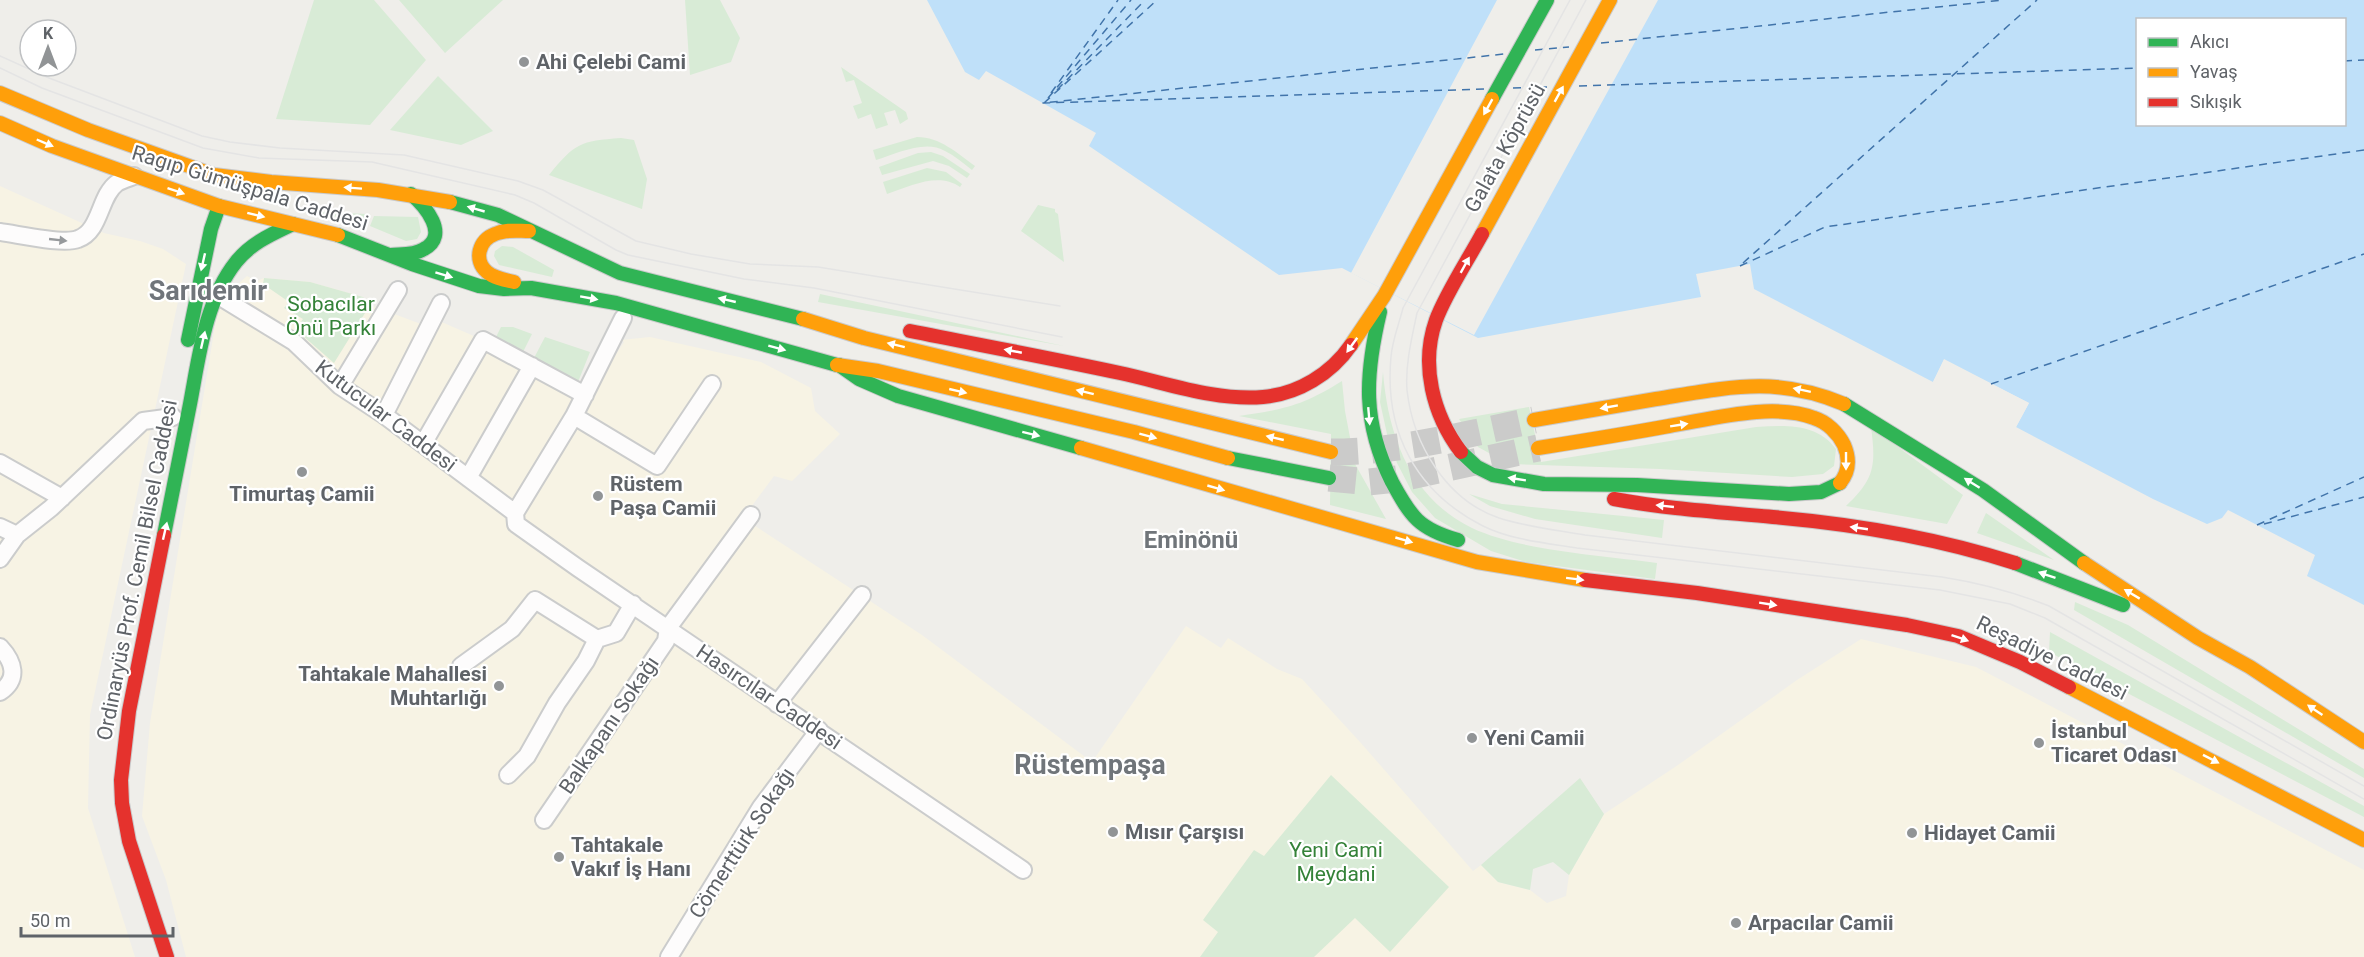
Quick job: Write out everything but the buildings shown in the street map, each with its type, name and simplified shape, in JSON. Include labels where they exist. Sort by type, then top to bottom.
[{"type":"main road","name":"Galata Köprüsü","points":[[1384,296],[1547,0]]},
{"type":"main road","name":"Galata Köprüsü","points":[[1575,486],[1493,476],[1479,468],[1454,442],[1436,405],[1429,379],[1430,338],[1437,317],[1610,0]]},
{"type":"main road","name":"Ragıp Gümüşpala Caddesi","points":[[0,93],[50,116],[214,175],[411,194],[455,203],[498,215],[620,273],[784,313]]},
{"type":"main road","name":"Ragıp Gümüşpala Caddesi","points":[[0,123],[91,160],[219,206],[350,238],[389,255],[479,285],[504,289],[531,288],[616,303],[839,364]]},
{"type":"main road","points":[[91,160],[102,135]]},
{"type":"main road","points":[[182,369],[204,257],[219,206],[291,183]]},
{"type":"main road","points":[[389,255],[420,251],[430,246],[435,234],[434,220],[425,206],[411,194]]},
{"type":"main road","name":"Ordinaryüs Prof. Cemil Bilsel Caddesi","points":[[167,957],[125,829],[121,800],[124,744],[147,612],[202,338],[217,295],[240,256],[255,244],[293,224]]},
{"type":"main road","points":[[530,230],[499,232],[486,238],[480,246],[478,255],[480,264],[486,272],[531,288]]},
{"type":"main road","points":[[898,329],[1120,373],[1230,398],[1265,397],[1304,386],[1333,368],[1384,296]]},
{"type":"main road","points":[[1384,296],[1370,361],[1367,395],[1369,424],[1381,462],[1408,510],[1427,529],[1463,542],[1517,569]]},
{"type":"main road","points":[[784,313],[828,314],[852,319]]},
{"type":"main road","points":[[784,313],[875,340],[1331,452]]},
{"type":"main road","points":[[839,364],[878,371],[1134,432],[1244,462],[1329,478]]},
{"type":"main road","name":"Reşadiye Caddesi","points":[[839,364],[859,379],[898,396],[1477,561],[1560,577],[1696,593],[1907,625],[1958,636],[2020,662],[2364,840]]},
{"type":"main road","points":[[1534,420],[1730,387],[1764,385],[1795,388],[1823,395],[1848,406],[1983,490],[2101,576],[2155,608],[2198,638],[2250,667],[2364,742]]},
{"type":"main road","name":"Ordinaryüs Prof. Cemil Bilsel Caddesi","points":[[153,957],[114,819],[110,775],[116,721],[177,399]]},
{"type":"main road","points":[[1538,448],[1769,412],[1813,417],[1830,426],[1841,438],[1846,449],[1848,466],[1845,477],[1836,486],[1818,492],[1789,494],[1612,483],[1575,486]]},
{"type":"main road","points":[[1575,486],[1593,494],[1631,502],[1794,519],[1891,533],[1952,545],[2065,581],[2198,638]]},
{"type":"street","points":[[0,232],[66,241],[80,239],[92,226],[110,191],[117,183],[134,176]]},
{"type":"street","points":[[340,386],[398,290]]},
{"type":"street","name":"Kutucular Caddesi","points":[[217,295],[294,342],[340,386],[423,444],[515,518]]},
{"type":"street","points":[[384,415],[441,303]]},
{"type":"street","points":[[515,518],[574,416],[623,318]]},
{"type":"street","points":[[423,444],[483,340],[585,395]]},
{"type":"street","points":[[468,478],[532,366]]},
{"type":"street","points":[[574,416],[657,466],[712,384]]},
{"type":"street","points":[[0,559],[16,536],[62,498],[143,421],[173,417]]},
{"type":"street","points":[[0,463],[62,498]]},
{"type":"street","name":"Balkapanı Sokağı","points":[[544,820],[666,641],[668,628],[751,515]]},
{"type":"street","name":"Hasırcılar Caddesi","points":[[515,518],[633,604],[777,704],[819,730],[1023,870]]},
{"type":"street","points":[[0,527],[16,536]]},
{"type":"street","points":[[777,704],[862,595]]},
{"type":"street","points":[[462,666],[512,629],[536,600],[597,639]]},
{"type":"street","points":[[508,775],[527,756],[557,703],[586,661],[597,639],[615,633],[633,604]]},
{"type":"street","points":[[0,647],[11,661],[13,672],[8,687],[0,692]]},
{"type":"street","name":"Cömerttürk Sokağı","points":[[669,957],[761,807],[819,730]]},
{"type":"shaded area","points":[[0,186],[104,233],[163,249],[186,264],[90,715],[88,808],[135,957],[0,957]]},
{"type":"shaded area","points":[[247,276],[257,281],[264,278],[310,282],[363,297],[370,305],[429,327],[437,320],[483,340],[588,396],[624,342],[621,340],[650,337],[761,362],[811,388],[815,411],[840,434],[792,481],[774,476],[743,518],[922,635],[1092,762],[1186,626],[1221,648],[1228,638],[1277,669],[1302,679],[1473,871],[1481,865],[1498,882],[1530,890],[1547,903],[1566,896],[1569,875],[1604,814],[1678,765],[1797,680],[1861,639],[1976,667],[2364,870],[2364,957],[186,957],[166,880],[142,816],[150,723],[219,301]]},
{"type":"green space","points":[[314,0],[374,0],[426,60],[370,125],[276,119]]},
{"type":"green space","points":[[399,0],[503,0],[445,53]]},
{"type":"green space","points":[[685,0],[720,0],[740,38],[731,62],[690,75]]},
{"type":"green space","points":[[841,67],[906,112],[908,119],[900,124],[895,110],[884,113],[888,125],[876,129],[871,114],[858,119],[853,106],[862,103],[854,80],[846,82]]},
{"type":"green space","points":[[438,76],[493,131],[461,145],[390,130]]},
{"type":"green space","points":[[917,137],[941,143],[975,166],[972,170],[949,153],[929,146],[910,149],[876,160],[873,150]]},
{"type":"green space","points":[[621,138],[634,140],[647,179],[642,209],[549,175],[565,156],[579,146]]},
{"type":"green space","points":[[931,152],[943,156],[970,174],[967,178],[949,166],[933,161],[882,175],[879,167],[918,153]]},
{"type":"green space","points":[[927,168],[946,172],[962,184],[960,187],[943,181],[924,182],[887,194],[883,182]]},
{"type":"green space","points":[[1038,205],[1055,209],[1058,214],[1064,262],[1021,231]]},
{"type":"green space","points":[[299,211],[367,214],[361,225]]},
{"type":"green space","points":[[374,216],[418,217],[421,232],[417,239],[406,241],[370,226]]},
{"type":"green space","points":[[502,246],[513,247],[554,270],[552,277],[499,265],[494,256],[495,251]]},
{"type":"green space","name":"Sobacılar Önü Parkı","points":[[264,278],[310,282],[363,297],[370,305],[334,363],[295,329],[303,319],[284,308],[289,302],[263,284]]},
{"type":"green space","points":[[820,294],[1064,346],[818,302]]},
{"type":"green space","points":[[501,327],[513,327],[532,334],[523,352],[495,339]]},
{"type":"green space","points":[[545,337],[590,352],[578,382],[534,358]]},
{"type":"green space","points":[[1383,372],[1390,419],[1406,462],[1418,482],[1433,500],[1451,515],[1472,528],[1514,542],[1562,551],[1657,563],[1655,579],[1526,562],[1491,551],[1435,518],[1412,492],[1397,463],[1387,434],[1380,402]]},
{"type":"green space","points":[[1342,381],[1355,464],[1386,519],[1330,505],[1331,434],[1239,416],[1293,405],[1316,396]]},
{"type":"green space","points":[[1529,407],[1541,462],[1756,427],[1789,426],[1810,430],[1820,434],[1828,441],[1836,449],[1834,466],[1823,474],[1792,477],[1660,469],[1509,464],[1478,447],[1459,419]]},
{"type":"green space","points":[[1871,427],[1963,495],[1947,524],[1846,506],[1863,488],[1871,471],[1873,452]]},
{"type":"green space","points":[[1469,494],[1502,504],[1664,520],[1662,538],[1535,519],[1490,506]]},
{"type":"green space","points":[[1986,513],[2054,560],[1977,533]]},
{"type":"green space","points":[[2075,602],[2128,625],[2364,769],[2364,778],[2074,610]]},
{"type":"green space","points":[[2050,632],[2364,806],[2364,817],[2049,652]]},
{"type":"green space","name":"Yeni Cami Meydani","points":[[1331,775],[1449,887],[1390,952],[1355,918],[1314,957],[1200,957],[1218,932],[1203,920],[1254,850],[1264,856]]},
{"type":"green space","points":[[1580,778],[1604,814],[1569,875],[1553,862],[1533,869],[1530,890],[1498,882],[1481,865]]},
{"type":"water","points":[[927,0],[2364,0],[2364,605],[2307,576],[2315,555],[2228,510],[2222,518],[2207,524],[2153,499],[2016,427],[2029,403],[1944,360],[1933,382],[1754,289],[1750,264],[1696,274],[1701,297],[1478,338],[1342,268],[1279,275],[1089,146],[1096,133],[986,71],[979,80],[965,72]]},
{"type":"pier","points":[[1497,0],[1658,0],[1474,335],[1351,273]]},
{"type":"pier","points":[[1944,359],[2029,403],[2016,427],[2013,428],[2025,404],[1946,363],[1934,385],[1933,382]]},
{"type":"ferry route","points":[[1051,93],[1118,0]]},
{"type":"ferry route","points":[[1048,98],[1131,0]]},
{"type":"ferry route","points":[[1057,90],[1145,0]]},
{"type":"ferry route","points":[[1044,103],[1157,0]]},
{"type":"ferry route","points":[[1601,43],[2003,0]]},
{"type":"ferry route","points":[[1743,263],[2037,0]]},
{"type":"ferry route","points":[[1535,50],[1569,47]]},
{"type":"ferry route","points":[[1484,89],[1043,103],[1504,54]]},
{"type":"ferry route","points":[[2346,61],[2364,60]]},
{"type":"ferry route","points":[[1579,86],[2136,68]]},
{"type":"ferry route","points":[[1513,88],[1547,87]]},
{"type":"ferry route","points":[[1740,266],[1825,227],[2364,150]]},
{"type":"ferry route","points":[[1991,384],[2364,254]]},
{"type":"ferry route","points":[[2257,525],[2364,477]]},
{"type":"ferry route","points":[[2264,524],[2364,497]]},
{"type":"tunnel","points":[[1331,452],[1408,446],[1534,420]]},
{"type":"tunnel","points":[[1329,478],[1369,482],[1397,479],[1538,448]]},
{"type":"tram line","points":[[1570,0],[1403,308],[1394,339],[1390,384],[1399,434],[1409,457],[1439,496],[1483,526],[1505,535],[1529,540],[1577,548],[1940,590],[2010,604],[2045,618],[2364,799]]},
{"type":"tram line","points":[[1586,0],[1417,313],[1409,351],[1407,390],[1416,430],[1435,468],[1448,484],[1480,510],[1499,518],[1531,526],[1585,535],[1942,577],[2023,596],[2049,606],[2364,786]]},
{"type":"tram line","points":[[0,56],[49,78],[202,136],[280,148],[404,155],[518,181],[543,190],[636,241],[691,254],[750,264],[818,267],[1060,306]]},
{"type":"tram line","points":[[0,68],[42,88],[203,148],[259,158],[372,162],[515,195],[534,203],[628,255],[744,279],[814,288],[1062,337]]},
{"type":"traffic: fast","points":[[1492,99],[1547,0]]},
{"type":"traffic: fast","points":[[391,255],[420,251],[431,243],[435,236],[433,221],[411,194]]},
{"type":"traffic: fast","points":[[450,202],[498,215],[620,273],[803,319]]},
{"type":"traffic: fast","points":[[188,340],[211,229],[219,206]]},
{"type":"traffic: fast","points":[[164,535],[200,349],[217,294],[225,277],[248,249],[293,224]]},
{"type":"traffic: fast","points":[[338,235],[412,264],[479,286],[504,289],[531,288],[616,303],[837,365]]},
{"type":"traffic: fast","points":[[1380,312],[1371,357],[1369,398],[1375,439],[1382,460],[1411,513],[1425,526],[1458,540]]},
{"type":"traffic: fast","points":[[839,365],[859,379],[898,396],[1081,448]]},
{"type":"traffic: fast","points":[[1844,404],[1983,490],[2084,563]]},
{"type":"traffic: fast","points":[[1461,452],[1477,467],[1493,475],[1544,484],[1637,485],[1789,494],[1821,492],[1840,483]]},
{"type":"traffic: fast","points":[[1228,458],[1329,478]]},
{"type":"traffic: fast","points":[[2015,563],[2123,605]]},
{"type":"traffic: slow","points":[[1482,234],[1610,0]]},
{"type":"traffic: slow","points":[[0,93],[88,130],[214,175],[378,190],[450,202]]},
{"type":"traffic: slow","points":[[1351,345],[1384,296],[1492,99]]},
{"type":"traffic: slow","points":[[0,123],[52,146],[219,206],[338,235]]},
{"type":"traffic: slow","points":[[514,282],[487,272],[480,262],[480,251],[485,241],[499,232],[529,231]]},
{"type":"traffic: slow","points":[[803,319],[864,338],[1331,452]]},
{"type":"traffic: slow","points":[[837,365],[878,371],[1134,432],[1228,458]]},
{"type":"traffic: slow","points":[[1534,420],[1705,391],[1751,386],[1796,389],[1844,404]]},
{"type":"traffic: slow","points":[[1538,448],[1742,413],[1798,413],[1823,422],[1832,428],[1842,441],[1848,465],[1840,483]]},
{"type":"traffic: slow","points":[[1081,448],[1477,562],[1585,580]]},
{"type":"traffic: slow","points":[[2084,563],[2364,742]]},
{"type":"traffic: slow","points":[[2069,687],[2364,840]]},
{"type":"traffic: jam","points":[[1461,452],[1451,438],[1437,406],[1429,372],[1429,354],[1431,337],[1440,310],[1482,234]]},
{"type":"traffic: jam","points":[[910,331],[1094,367],[1209,394],[1245,398],[1276,395],[1301,387],[1334,365],[1351,345]]},
{"type":"traffic: jam","points":[[1614,499],[1674,508],[1865,528],[1926,539],[2015,563]]},
{"type":"traffic: jam","points":[[164,535],[129,711],[121,780],[122,803],[129,841],[167,957]]},
{"type":"traffic: jam","points":[[1585,580],[1697,593],[1907,625],[1958,636],[2020,662],[2069,687]]},
{"type":"place","name":"Ahi Çelebi Cami","points":[[524,62]]},
{"type":"place","name":"Timurtaş Camii","points":[[302,472]]},
{"type":"place","name":"Rüstem Paşa Camii","points":[[598,496]]},
{"type":"place","name":"Tahtakale Mahallesi Muhtarlığı","points":[[499,686]]},
{"type":"place","name":"Yeni Camii","points":[[1472,738]]},
{"type":"place","name":"İstanbul Ticaret Odası","points":[[2039,743]]},
{"type":"place","name":"Mısır Çarşısı","points":[[1113,832]]},
{"type":"place","name":"Hidayet Camii","points":[[1912,833]]},
{"type":"place","name":"Tahtakale Vakıf İş Hanı","points":[[559,857]]},
{"type":"place","name":"Arpacılar Camii","points":[[1736,923]]},
{"type":"district","name":"Sarıdemir","points":[[208,291]]},
{"type":"district","name":"Eminönü","points":[[1191,540]]},
{"type":"district","name":"Rüstempaşa","points":[[1090,765]]}]
